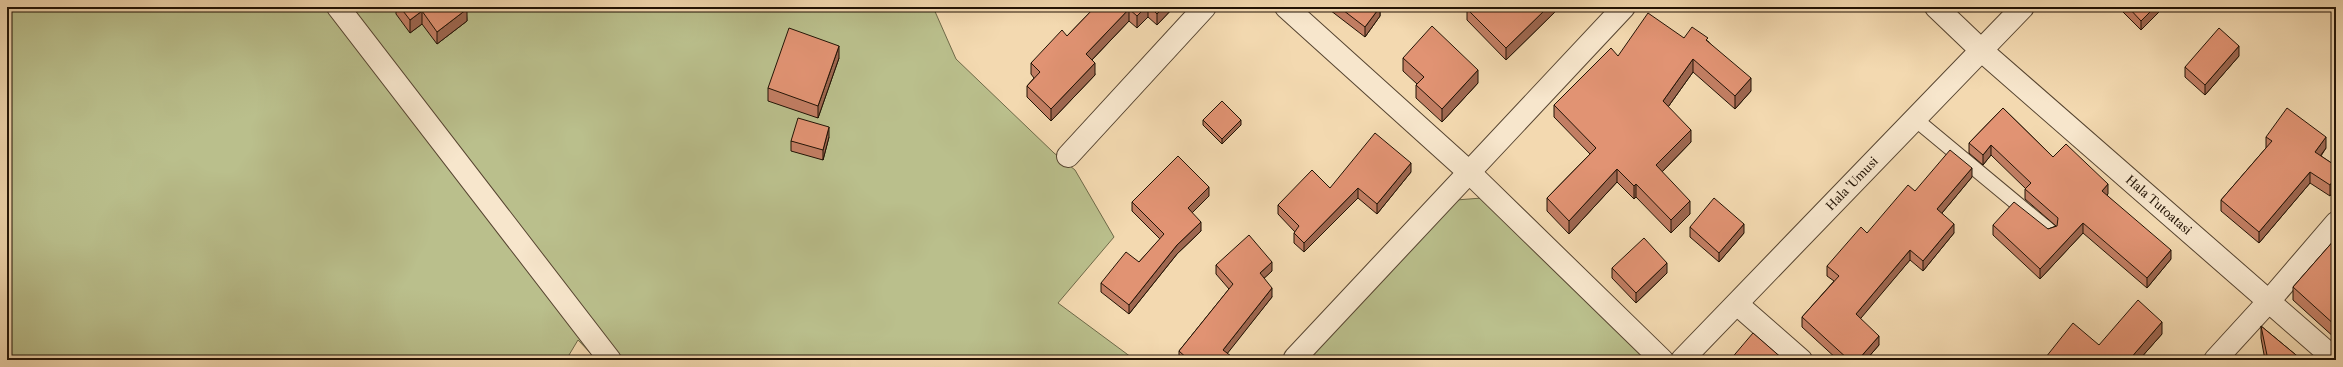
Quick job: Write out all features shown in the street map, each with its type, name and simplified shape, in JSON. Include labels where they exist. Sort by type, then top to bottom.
[{"type":"street","points":[[338,7],[610,360]]},
{"type":"street","points":[[1068,156],[1205,7]]},
{"type":"street","points":[[1286,7],[1470,173],[1662,360]]},
{"type":"street","points":[[1295,358],[1624,7]]},
{"type":"street","name":"Hala Tutoatasi","points":[[1936,7],[1981,50],[2336,360]]},
{"type":"street","name":"Hala 'Umusi","points":[[1682,360],[2023,7]]},
{"type":"street","points":[[2215,360],[2270,301],[2336,223]]},
{"type":"street","points":[[1737,304],[1801,360]]},
{"type":"lane","points":[[1915,119],[2050,231]]},
{"type":"green space","points":[[7,7],[933,7],[956,59],[1054,153],[1075,170],[1114,237],[1058,303],[1135,360],[597,360],[578,340],[566,360],[7,360]]},
{"type":"green space","points":[[1482,198],[1646,358],[1646,360],[1302,360],[1456,200]]},
{"type":"building","points":[[400,7],[466,7],[467,9],[437,32],[422,11],[410,20]]},
{"type":"building","points":[[1095,7],[1146,7],[1137,16],[1129,9],[1086,54],[1095,63],[1051,109],[1027,86],[1040,72],[1031,63],[1062,30],[1067,36]]},
{"type":"building","points":[[1150,7],[1163,7],[1157,14]]},
{"type":"building","points":[[1339,7],[1380,7],[1365,27]]},
{"type":"building","points":[[1469,7],[1548,7],[1506,48],[1467,9]]},
{"type":"building","points":[[2128,7],[2155,7],[2141,21]]},
{"type":"building","points":[[1648,13],[1684,38],[1692,27],[1708,38],[1706,40],[1751,78],[1735,96],[1693,59],[1663,101],[1691,130],[1656,165],[1690,201],[1671,220],[1636,184],[1634,186],[1617,169],[1569,221],[1547,198],[1596,148],[1554,105],[1611,48],[1618,56]]},
{"type":"building","points":[[1432,26],[1478,70],[1442,109],[1416,85],[1424,77],[1403,58]]},
{"type":"building","points":[[789,28],[839,46],[818,106],[768,88]]},
{"type":"building","points":[[2219,28],[2239,46],[2205,85],[2185,67]]},
{"type":"building","points":[[1222,101],[1241,120],[1222,139],[1203,120]]},
{"type":"building","points":[[2003,108],[2053,157],[2066,144],[2108,184],[2102,191],[2171,250],[2147,278],[2083,223],[2040,269],[1993,225],[2014,202],[2048,229],[2057,226],[2058,218],[2025,189],[2031,183],[1991,145],[1983,155],[1969,143]]},
{"type":"building","points":[[2287,108],[2326,137],[2315,152],[2336,166],[2336,176],[2330,185],[2310,172],[2259,232],[2221,200],[2272,141],[2266,137]]},
{"type":"building","points":[[798,118],[829,127],[823,150],[791,141]]},
{"type":"building","points":[[1375,133],[1411,163],[1377,204],[1358,188],[1304,243],[1294,233],[1299,226],[1278,205],[1312,170],[1330,188]]},
{"type":"building","points":[[1950,150],[1972,168],[1937,209],[1954,224],[1923,261],[1910,250],[1856,314],[1879,336],[1858,360],[1849,360],[1802,317],[1839,276],[1827,266],[1861,227],[1867,233],[1908,185],[1915,191]]},
{"type":"building","points":[[1178,156],[1209,187],[1188,208],[1201,222],[1177,245],[1129,305],[1101,283],[1126,252],[1139,262],[1164,234],[1132,202]]},
{"type":"building","points":[[1714,198],[1744,224],[1719,253],[1690,227]]},
{"type":"building","points":[[1249,235],[1272,262],[1260,273],[1272,288],[1223,350],[1231,356],[1227,360],[1189,360],[1179,351],[1233,284],[1216,265]]},
{"type":"building","points":[[1644,238],[1667,263],[1636,293],[1612,268]]},
{"type":"building","points":[[2336,238],[2336,326],[2293,287]]},
{"type":"building","points":[[2138,300],[2162,322],[2129,360],[2050,360],[2046,357],[2073,323],[2099,345]]},
{"type":"building","points":[[2261,326],[2302,360],[2268,360]]},
{"type":"building","points":[[1753,333],[1784,360],[1730,360]]}]
